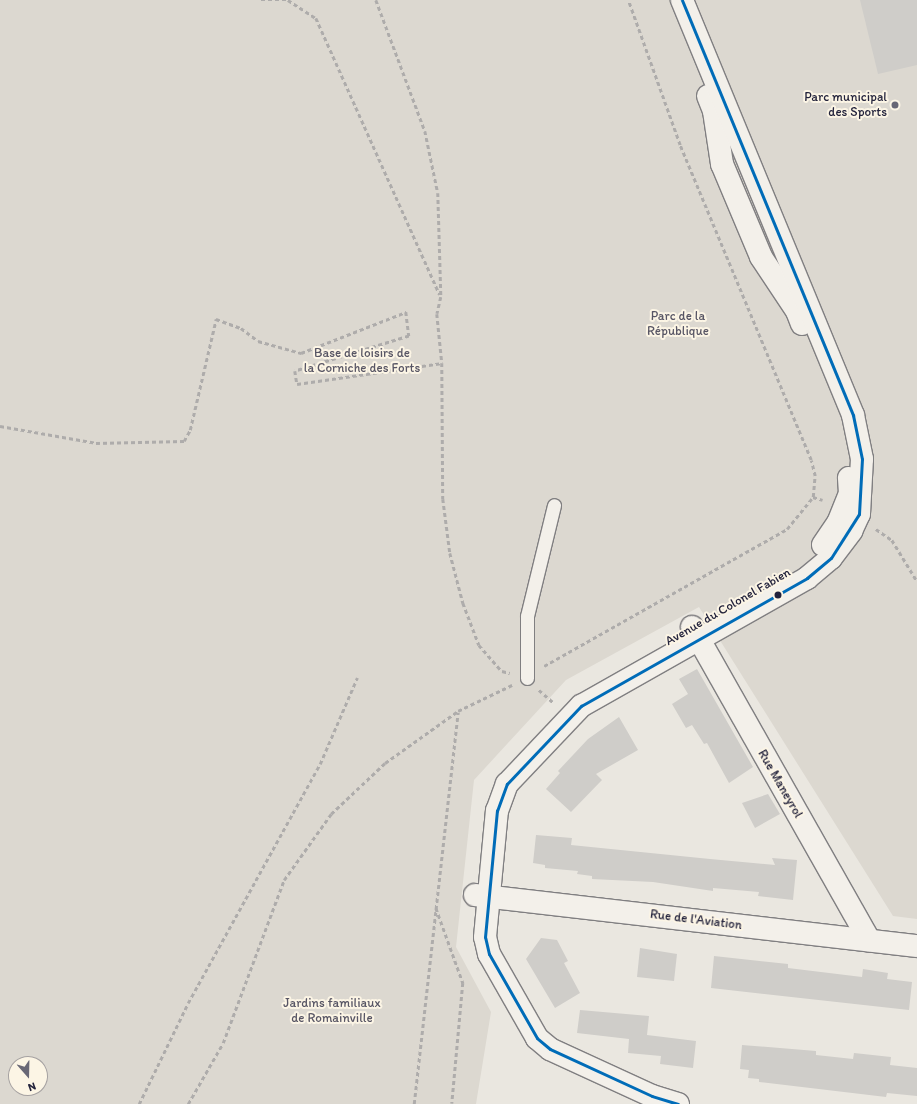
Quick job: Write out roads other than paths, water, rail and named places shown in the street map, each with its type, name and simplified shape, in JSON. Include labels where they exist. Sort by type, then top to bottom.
[{"type":"street","name":"Avenue du Colonel Fabien","points":[[640,1104],[539,1058],[526,1044],[479,965],[472,938],[482,896],[497,811],[507,784],[581,706],[808,561],[826,542],[838,523],[850,493],[849,459],[842,430],[797,311],[761,257],[722,164],[714,111],[669,0]]},
{"type":"street","name":"Avenue du Colonel Fabien","points":[[678,1104],[652,1096],[550,1049],[537,1038],[489,954],[485,937],[482,896],[484,811],[499,774],[559,708],[572,696],[807,578],[831,558],[851,531],[859,514],[862,459],[853,415],[682,0]]},
{"type":"street","name":"Rue Maneyrol","points":[[695,633],[869,940]]},
{"type":"street","name":"Rue de l'Aviation","points":[[482,896],[917,946]]},
{"type":"lane","points":[[527,678],[527,616],[554,505]]},
{"type":"place","name":"Parc municipal des Sports","points":[[895,105]]},
{"type":"park label","name":"Parc de la République","points":[[678,324]]},
{"type":"park label","name":"Base de loisirs de la Corniche des Forts","points":[[362,362]]},
{"type":"park label","name":"Jardins familiaux de Romainville","points":[[332,1012]]}]
